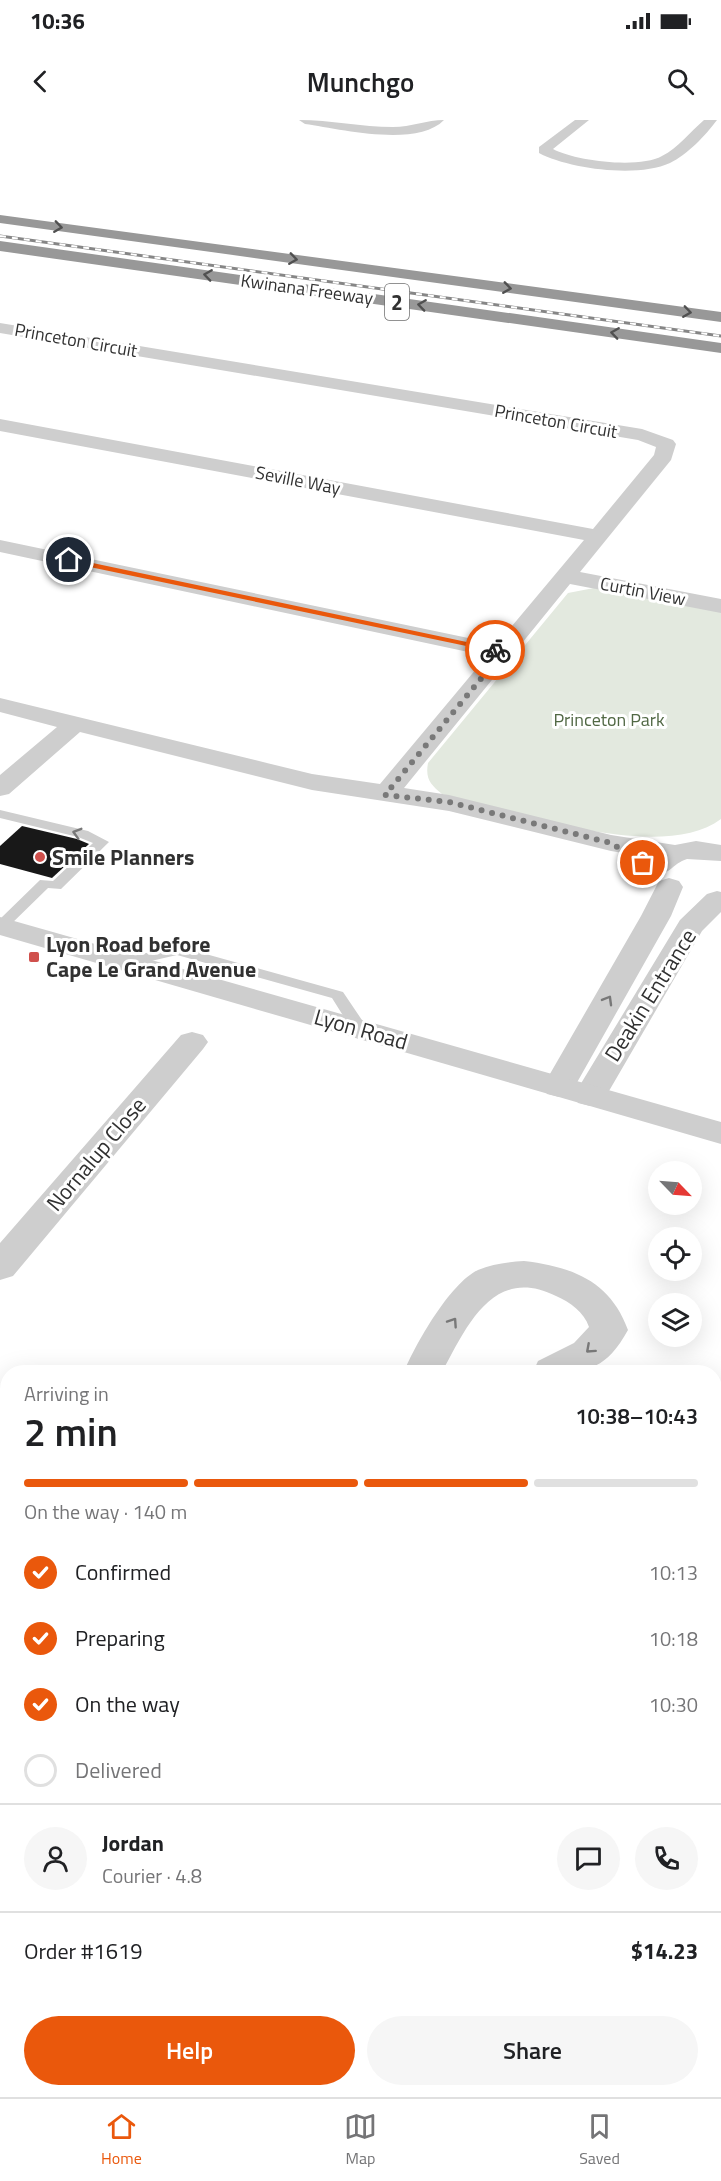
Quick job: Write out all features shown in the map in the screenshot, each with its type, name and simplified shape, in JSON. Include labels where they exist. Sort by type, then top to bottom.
[{"type":"highway","name":"Kwinana Freeway","points":[[0,219],[721,317]]},
{"type":"highway","name":"Kwinana Freeway","points":[[0,246],[721,349]]},
{"type":"street","points":[[305,120],[401,131],[426,129],[438,120]]},
{"type":"street","points":[[584,120],[544,150],[563,158],[646,166],[664,161],[711,120]]},
{"type":"street","name":"Princeton Circuit","points":[[0,328],[631,433],[666,444],[664,456],[385,795]]},
{"type":"street","name":"Seville Way","points":[[0,425],[597,536]]},
{"type":"street","points":[[0,546],[503,652]]},
{"type":"street","name":"Curtin View","points":[[564,576],[721,606]]},
{"type":"street","points":[[0,705],[312,782],[385,795],[449,802],[611,843],[691,859],[690,897],[719,899]]},
{"type":"street","points":[[0,789],[75,724]]},
{"type":"street","name":"Deakin Entrance","points":[[559,1086],[691,859]]},
{"type":"street","name":"Deakin Entrance","points":[[590,1095],[690,926],[719,899]]},
{"type":"street","name":"Lyon Road","points":[[0,926],[721,1133]]},
{"type":"street","name":"Nornalup Close","points":[[0,1267],[192,1042]]},
{"type":"street","points":[[427,1365],[467,1301],[490,1280],[513,1276],[564,1282],[584,1293],[607,1319],[609,1330],[587,1353],[565,1365]]},
{"type":"lane","points":[[0,814],[83,834],[102,842],[56,886],[45,884],[0,926]]},
{"type":"green space","name":"Princeton Park","points":[[594,588],[721,611],[721,819],[695,832],[662,836],[625,835],[585,830],[442,794],[430,781],[427,773],[428,763],[568,593]]},
{"type":"building","name":"Smile Planners","points":[[22,826],[89,844],[52,878],[0,864],[0,846]]},
{"type":"railway","points":[[0,236],[721,336]]},
{"type":"way so far","points":[[495,650],[503,652],[385,795],[449,802],[611,843],[643,863]]},
{"type":"place","name":"Smile Planners","points":[[40,857]]},
{"type":"place","name":"Lyon Road before Cape Le Grand Avenue","points":[[34,957]]},
{"type":"route","points":[[69,560],[495,650]]}]
